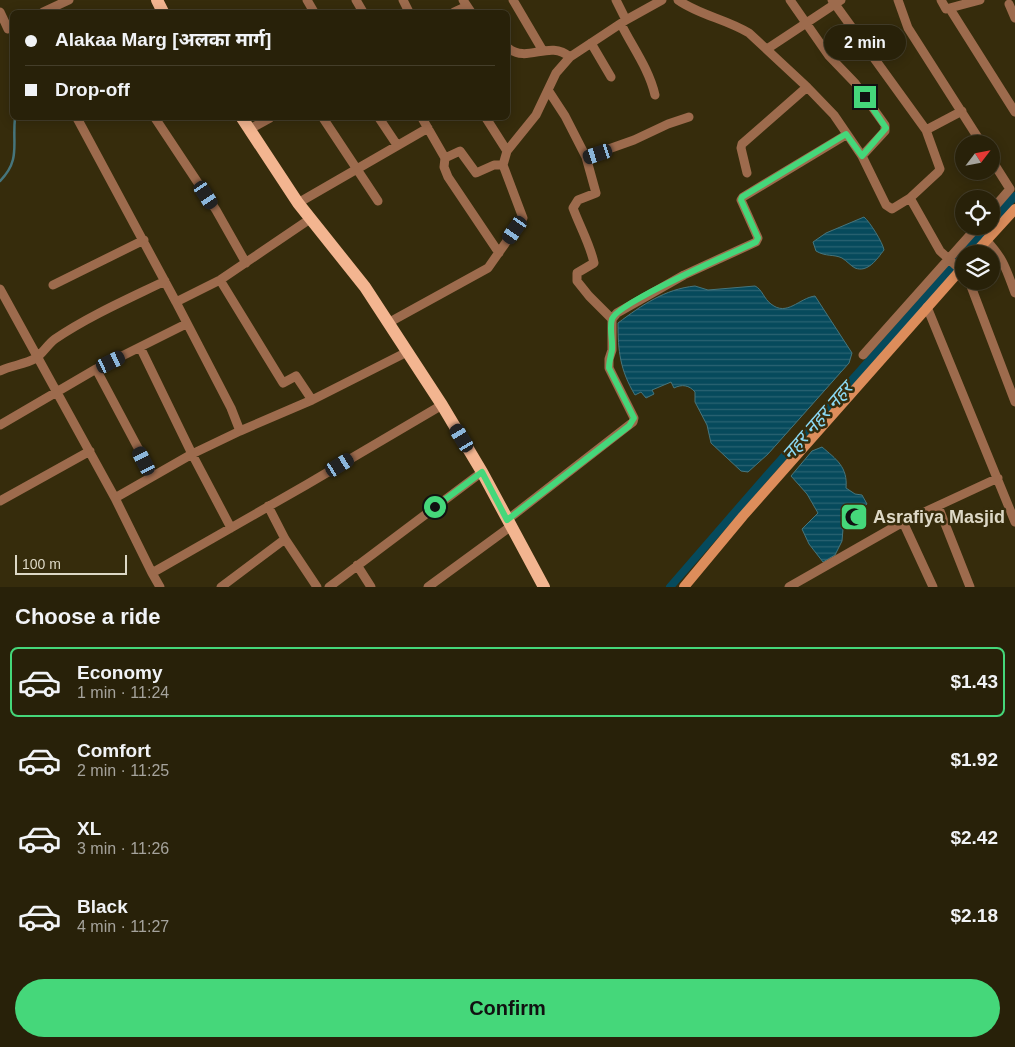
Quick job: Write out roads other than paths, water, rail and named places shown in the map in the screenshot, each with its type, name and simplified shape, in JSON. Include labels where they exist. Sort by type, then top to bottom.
[{"type":"main road","points":[[243,120],[298,203],[365,287],[442,404],[482,472],[544,587]]},
{"type":"main road","points":[[982,245],[1015,209]]},
{"type":"main road","points":[[684,587],[743,516],[955,277]]},
{"type":"street","points":[[47,10],[69,0]]},
{"type":"street","points":[[512,0],[543,51]]},
{"type":"street","points":[[616,0],[623,22],[652,82],[655,95]]},
{"type":"street","points":[[388,323],[488,268],[523,218],[503,164],[508,151],[536,115],[556,73],[570,57],[623,22],[662,0]]},
{"type":"street","points":[[790,0],[805,23],[830,56],[854,83],[885,126],[885,131],[862,156]]},
{"type":"street","points":[[898,0],[908,28],[976,135]]},
{"type":"street","points":[[941,0],[946,9],[980,0]]},
{"type":"street","points":[[682,1],[749,33],[807,87],[834,115],[862,156],[886,205],[892,209],[910,198],[938,172],[940,169],[926,130],[835,1],[767,49]]},
{"type":"street","points":[[1009,4],[1015,18]]},
{"type":"street","points":[[950,8],[1015,112]]},
{"type":"street","points":[[0,12],[7,29]]},
{"type":"street","points":[[591,43],[612,77]]},
{"type":"street","points":[[510,50],[523,54],[556,49],[570,57]]},
{"type":"street","points":[[747,173],[741,148],[742,144],[807,87]]},
{"type":"street","points":[[548,90],[565,116],[586,157],[596,193],[578,200],[573,208],[591,249],[594,263],[577,273],[577,280],[589,296],[612,319]]},
{"type":"street","points":[[926,130],[962,112]]},
{"type":"street","points":[[586,157],[634,140],[668,124],[689,117]]},
{"type":"street","points":[[78,120],[144,240],[240,431]]},
{"type":"street","points":[[156,120],[216,210],[246,263]]},
{"type":"street","points":[[250,129],[266,120]]},
{"type":"street","points":[[324,120],[378,201]]},
{"type":"street","points":[[380,120],[397,145]]},
{"type":"street","points":[[423,120],[445,158],[444,167],[448,177],[499,253]]},
{"type":"street","points":[[487,120],[508,151]]},
{"type":"street","points":[[298,203],[428,128]]},
{"type":"street","points":[[428,587],[632,422],[634,418],[632,412],[609,368],[612,350],[612,319],[617,313],[684,275],[756,242],[758,238],[741,200],[742,197],[846,134]]},
{"type":"street","points":[[445,158],[460,151],[476,173],[494,165],[503,164]]},
{"type":"street","points":[[1000,173],[1010,188],[1000,200]]},
{"type":"street","points":[[910,198],[940,251],[955,264]]},
{"type":"street","points":[[176,302],[220,280],[310,219]]},
{"type":"street","points":[[863,355],[971,235]]},
{"type":"street","points":[[53,285],[144,240]]},
{"type":"street","points":[[986,240],[1003,261],[1015,293]]},
{"type":"street","points":[[220,280],[283,383],[296,376],[312,400]]},
{"type":"street","points":[[0,371],[9,366],[20,366],[37,357],[52,340],[72,328],[165,281]]},
{"type":"street","points":[[0,289],[116,498],[152,573],[156,586]]},
{"type":"street","points":[[972,290],[1015,402]]},
{"type":"street","points":[[927,307],[1015,522]]},
{"type":"street","points":[[0,425],[96,369],[186,324]]},
{"type":"street","points":[[140,347],[192,454],[231,528]]},
{"type":"street","points":[[116,498],[192,454],[312,400],[407,352]]},
{"type":"street","points":[[96,369],[152,476]]},
{"type":"street","points":[[152,573],[192,552],[442,404]]},
{"type":"street","points":[[0,501],[90,451]]},
{"type":"street","points":[[329,587],[482,472]]},
{"type":"street","points":[[789,587],[903,522],[998,478]]},
{"type":"street","points":[[268,506],[285,539],[317,587]]},
{"type":"street","points":[[938,506],[970,587]]},
{"type":"street","points":[[903,522],[933,587]]},
{"type":"street","points":[[221,587],[285,539]]},
{"type":"street","points":[[357,565],[371,587]]},
{"type":"water","points":[[864,217],[870,223],[884,250],[868,267],[864,269],[855,268],[842,258],[816,251],[813,242],[826,233]]},
{"type":"water","points":[[695,286],[708,290],[755,286],[771,304],[782,309],[815,296],[852,353],[849,363],[768,454],[748,472],[741,471],[711,443],[707,425],[695,402],[695,392],[693,390],[685,386],[674,388],[671,382],[652,390],[654,394],[646,398],[641,392],[635,395],[623,369],[619,351],[618,323],[645,304],[664,294]]},
{"type":"water","points":[[822,447],[843,469],[846,488],[855,494],[862,495],[867,504],[849,519],[843,529],[842,541],[835,555],[823,562],[809,544],[802,529],[818,513],[807,494],[791,476],[812,451]]},
{"type":"waterway","points":[[0,181],[7,173],[13,159],[15,120]]},
{"type":"waterway","name":"नहर नहर नहर","points":[[1000,213],[1015,196]]},
{"type":"waterway","name":"नहर नहर नहर","points":[[972,245],[980,235]]},
{"type":"waterway","name":"नहर नहर नहर","points":[[670,587],[955,264]]},
{"type":"place","name":"Asrafiya Masjid","points":[[854,517]]}]
